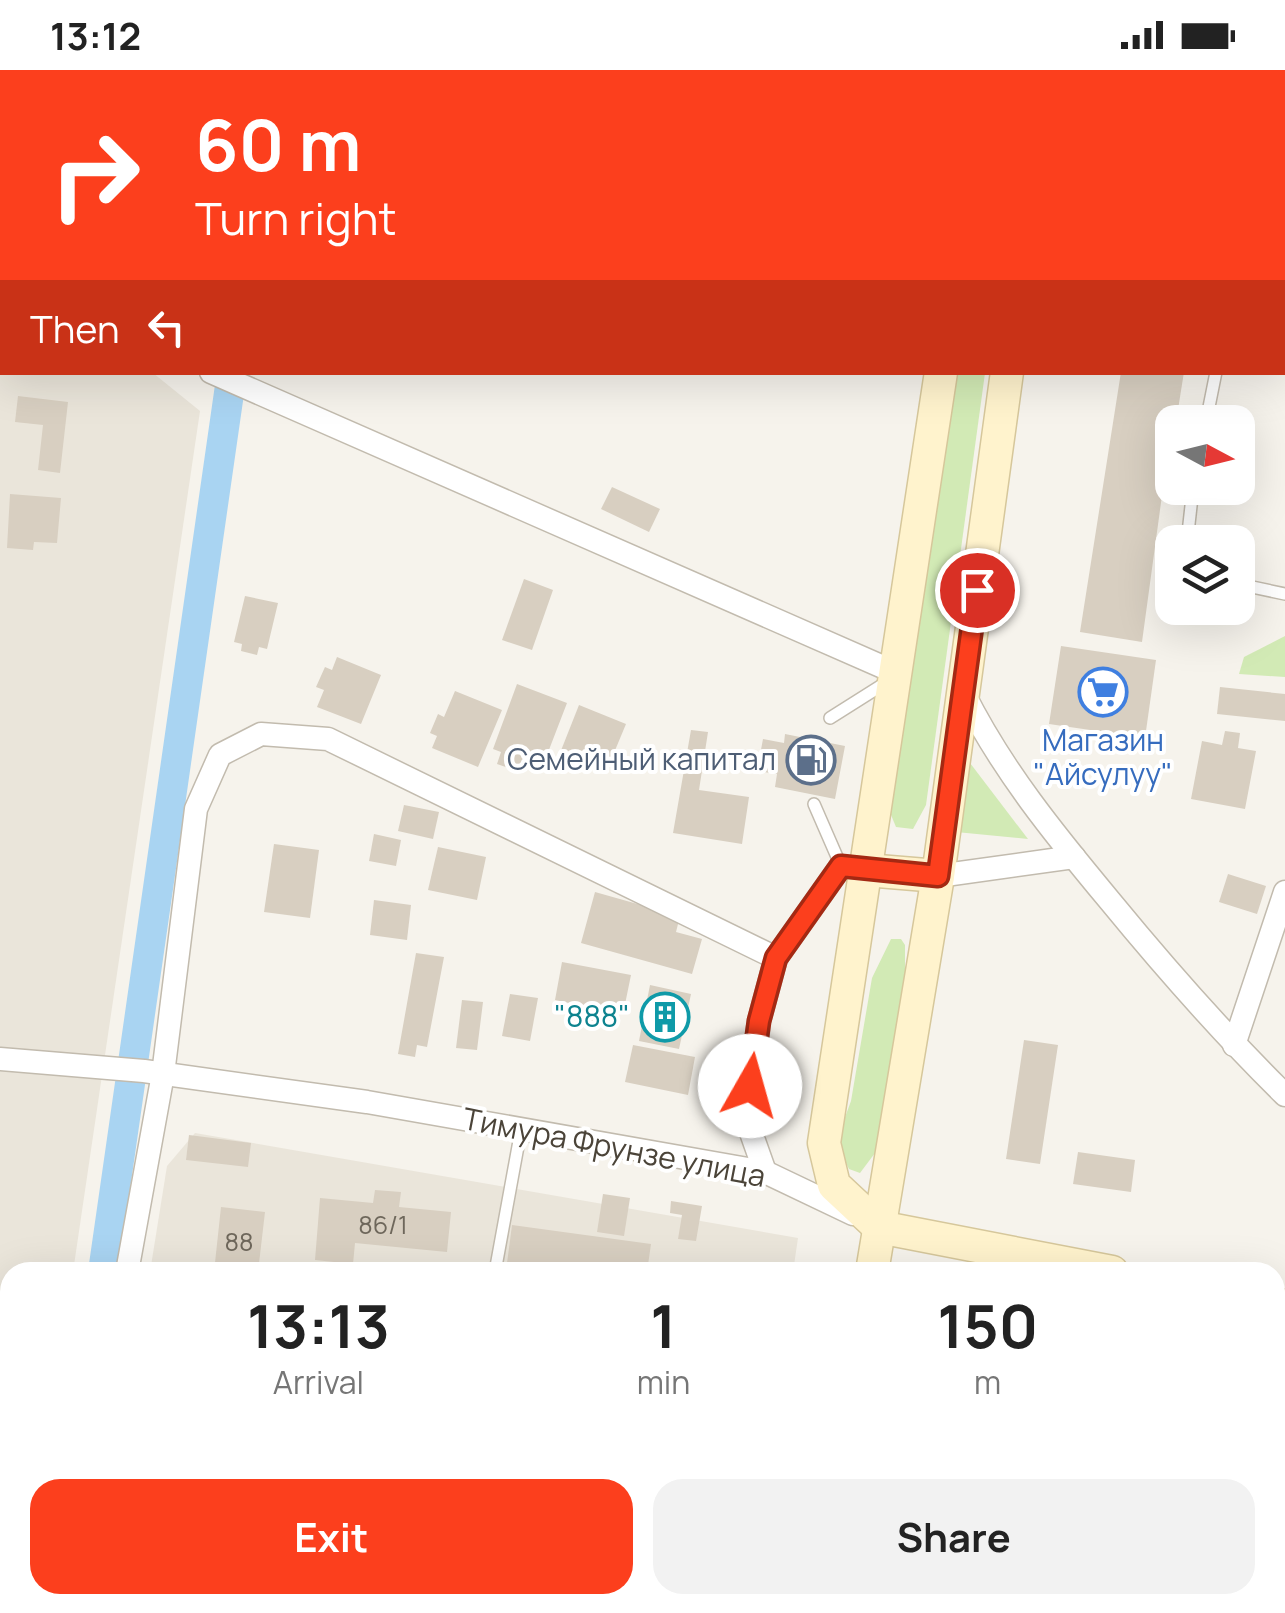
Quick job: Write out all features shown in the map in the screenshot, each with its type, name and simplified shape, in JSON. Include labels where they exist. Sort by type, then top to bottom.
[{"type":"main road","points":[[879,1227],[834,1185],[824,1143],[854,868],[899,674],[941,375]]},
{"type":"main road","points":[[874,1262],[938,876],[1006,375]]},
{"type":"main road","points":[[854,868],[938,876]]},
{"type":"main road","name":"Тимура Фрунзе улица","points":[[879,1227],[1060,1262]]},
{"type":"street","points":[[218,375],[899,674]]},
{"type":"street","points":[[963,692],[990,746],[1074,858],[1234,1046],[1285,1095]]},
{"type":"street","points":[[128,1262],[145,1071],[196,809],[220,755],[261,734],[328,740],[776,958]]},
{"type":"street","points":[[938,876],[1074,858]]},
{"type":"street","points":[[765,1172],[747,1120],[753,1052],[776,958],[854,868]]},
{"type":"street","points":[[1234,1046],[1285,892]]},
{"type":"street","name":"Тимура Фрунзе улица","points":[[0,1059],[145,1071],[765,1172],[879,1227]]},
{"type":"lane","points":[[1209,405],[1215,375]]},
{"type":"lane","points":[[1255,588],[1285,594]]},
{"type":"lane","points":[[830,718],[899,674]]},
{"type":"lane","points":[[814,804],[854,868]]},
{"type":"lane","points":[[497,1262],[522,1130]]},
{"type":"shaded area","points":[[0,375],[155,375],[200,411],[74,1262],[0,1262]]},
{"type":"shaded area","points":[[195,1133],[798,1238],[794,1262],[152,1262],[167,1166]]},
{"type":"green space","points":[[956,375],[985,375],[926,805],[913,829],[896,827],[889,810]]},
{"type":"green space","points":[[1285,636],[1285,677],[1239,674],[1244,657]]},
{"type":"green space","points":[[967,759],[1028,839],[956,832]]},
{"type":"green space","points":[[891,939],[901,939],[905,945],[905,972],[875,1153],[860,1173],[849,1169],[840,1151],[840,1131],[851,1101],[872,978]]},
{"type":"building","points":[[1121,375],[1184,375],[1179,405],[1155,405],[1155,505],[1161,505],[1142,642],[1080,632]]},
{"type":"building","points":[[18,396],[68,402],[60,473],[38,470],[43,425],[15,422]]},
{"type":"building","points":[[612,487],[660,509],[649,532],[601,509]]},
{"type":"building","points":[[10,494],[61,498],[57,543],[34,542],[33,550],[7,548]]},
{"type":"building","points":[[524,579],[553,590],[532,650],[502,640]]},
{"type":"building","points":[[245,596],[278,603],[267,649],[259,647],[257,655],[241,651],[242,644],[234,642]]},
{"type":"building","name":"Магазин \"Айсулуу\"","points":[[1061,646],[1156,660],[1145,738],[1049,724]]},
{"type":"building","points":[[337,657],[381,675],[361,724],[317,707],[324,690],[316,687],[325,667],[332,670]]},
{"type":"building","points":[[517,684],[567,703],[542,768],[524,761],[520,772],[497,764],[501,752],[493,749]]},
{"type":"building","points":[[1220,687],[1285,694],[1285,721],[1217,714]]},
{"type":"building","points":[[455,691],[502,710],[478,767],[432,748],[437,736],[430,733],[438,714],[444,717]]},
{"type":"building","points":[[579,705],[626,724],[606,772],[560,753]]},
{"type":"building","points":[[691,730],[708,732],[699,790],[749,797],[742,844],[673,833]]},
{"type":"building","points":[[1225,731],[1240,733],[1238,748],[1256,751],[1245,809],[1191,799],[1202,741],[1222,745]]},
{"type":"building","name":"Семейный капитал","points":[[785,734],[845,746],[835,799],[775,787],[777,774],[757,771],[763,739],[784,743]]},
{"type":"building","points":[[404,805],[439,812],[433,839],[398,831]]},
{"type":"building","points":[[374,834],[401,840],[396,866],[369,861]]},
{"type":"building","points":[[274,844],[319,850],[310,918],[264,912]]},
{"type":"building","points":[[438,847],[486,857],[477,900],[428,890]]},
{"type":"building","points":[[1228,874],[1266,886],[1257,914],[1219,902]]},
{"type":"building","points":[[595,892],[680,916],[676,932],[702,939],[692,974],[581,943]]},
{"type":"building","points":[[374,900],[411,905],[407,940],[370,935]]},
{"type":"building","points":[[416,953],[444,957],[427,1047],[417,1045],[415,1057],[398,1054]]},
{"type":"building","points":[[562,962],[631,975],[623,1014],[604,1010],[601,1025],[575,1020],[578,1005],[555,1000]]},
{"type":"building","name":"\"888\"","points":[[650,985],[691,994],[679,1049],[639,1041]]},
{"type":"building","points":[[510,994],[538,998],[530,1041],[502,1036]]},
{"type":"building","points":[[462,1000],[483,1002],[477,1050],[456,1048]]},
{"type":"building","points":[[1024,1040],[1058,1045],[1040,1164],[1006,1159]]},
{"type":"building","points":[[633,1045],[695,1057],[688,1095],[625,1082]]},
{"type":"building","points":[[189,1135],[251,1143],[248,1167],[186,1160]]},
{"type":"building","points":[[1078,1152],[1135,1160],[1131,1192],[1073,1184]]},
{"type":"building","points":[[375,1190],[401,1192],[399,1207],[451,1212],[447,1252],[355,1243],[353,1262],[315,1260],[320,1198],[373,1203]]},
{"type":"building","points":[[603,1194],[630,1198],[624,1236],[597,1232]]},
{"type":"building","points":[[671,1201],[702,1206],[696,1241],[678,1239],[682,1215],[670,1213]]},
{"type":"building","points":[[221,1207],[265,1212],[259,1262],[215,1262]]},
{"type":"building","points":[[512,1225],[651,1244],[648,1262],[507,1262]]},
{"type":"waterway","points":[[104,1262],[232,375]]},
{"type":"place","name":"Магазин \"Айсулуу\"","points":[[1103,692]]},
{"type":"place","name":"Семейный капитал","points":[[811,760]]},
{"type":"place","name":"\"888\"","points":[[665,1017]]},
{"type":"route","points":[[750,1086],[759,1021],[776,958],[841,866],[938,876],[977,590]]}]
